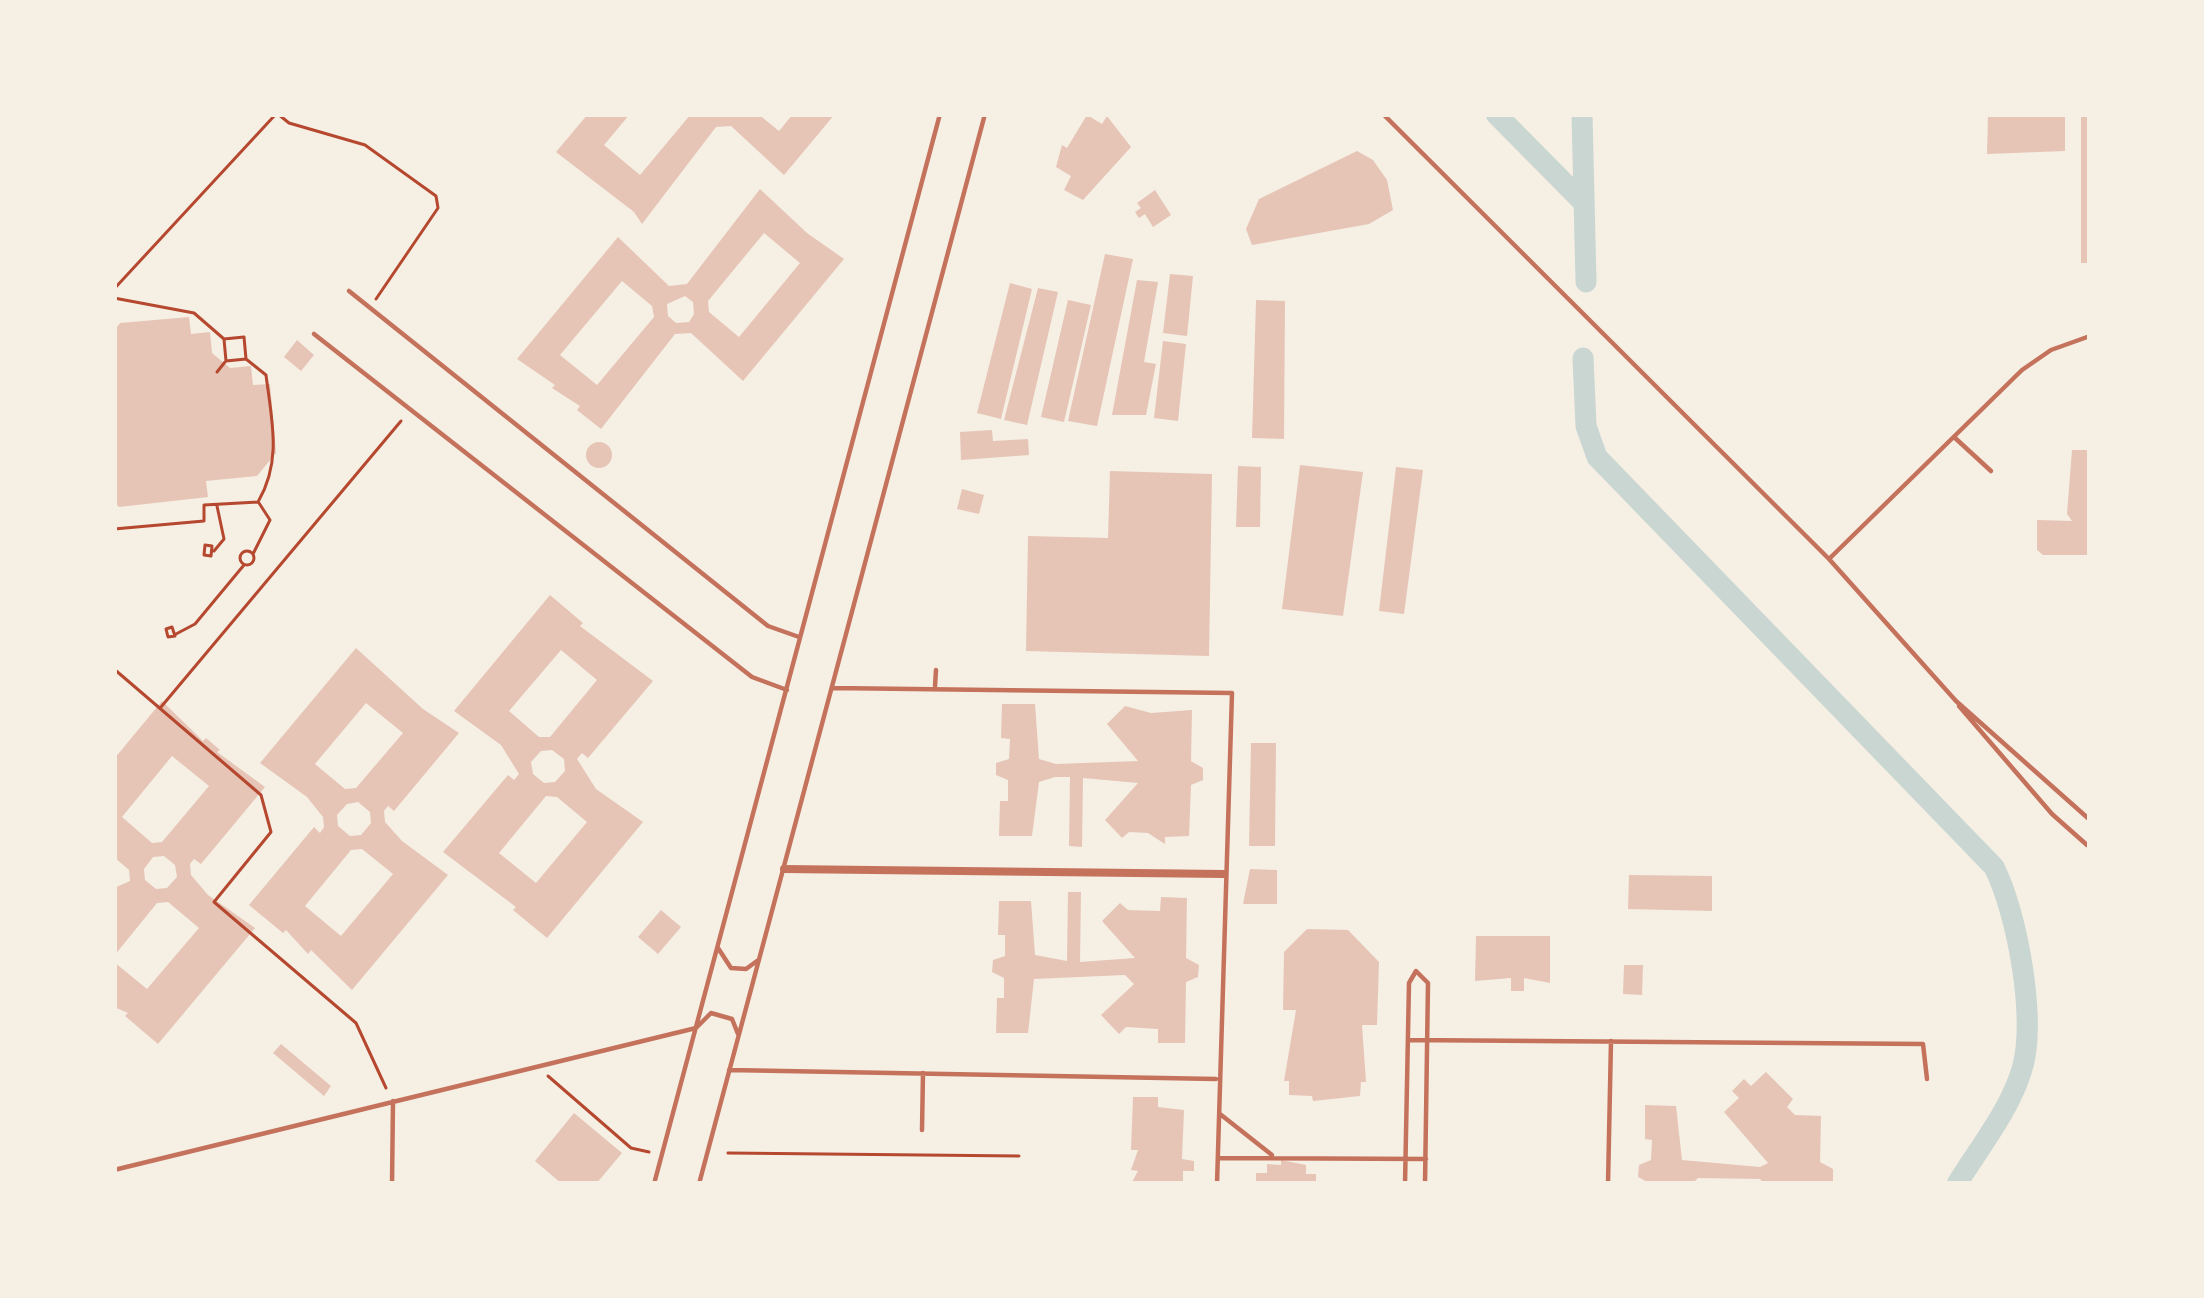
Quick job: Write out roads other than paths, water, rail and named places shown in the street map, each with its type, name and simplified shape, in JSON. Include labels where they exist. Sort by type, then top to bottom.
[{"type":"street","points":[[784,869],[1224,874]]},
{"type":"lane","points":[[654,1184],[940,114]]},
{"type":"lane","points":[[699,1184],[985,114]]},
{"type":"lane","points":[[1382,114],[1829,559],[2052,814],[2087,844],[2090,855]]},
{"type":"lane","points":[[349,291],[768,626],[799,637]]},
{"type":"lane","points":[[314,334],[752,677],[787,690]]},
{"type":"lane","points":[[1829,559],[2022,370],[2050,350],[2090,336]]},
{"type":"lane","points":[[1954,437],[1991,471]]},
{"type":"lane","points":[[935,686],[936,670]]},
{"type":"lane","points":[[832,688],[1232,693],[1216,1079],[1217,1184]]},
{"type":"lane","points":[[1956,701],[2090,820]]},
{"type":"lane","points":[[2087,844],[2090,836]]},
{"type":"lane","points":[[719,943],[725,964],[738,970],[752,966],[761,954]]},
{"type":"lane","points":[[1406,1184],[1408,983],[1416,971],[1428,983],[1425,1184]]},
{"type":"lane","points":[[114,1170],[696,1028],[711,1013],[726,1015],[736,1025],[737,1041]]},
{"type":"lane","points":[[1408,1040],[1923,1044],[1927,1079]]},
{"type":"lane","points":[[1608,1184],[1611,1041]]},
{"type":"lane","points":[[729,1070],[1216,1079]]},
{"type":"lane","points":[[922,1130],[923,1073]]},
{"type":"lane","points":[[392,1184],[393,1101]]},
{"type":"lane","points":[[1219,1114],[1241,1136],[1277,1158]]},
{"type":"lane","points":[[1218,1158],[1426,1159]]},
{"type":"waterway","points":[[1496,114],[1581,200]]},
{"type":"waterway","points":[[1582,114],[1586,282]]},
{"type":"waterway","points":[[1583,358],[1586,426],[1597,457],[1994,867],[2022,966],[2026,1048],[2010,1099],[1957,1184]]}]
